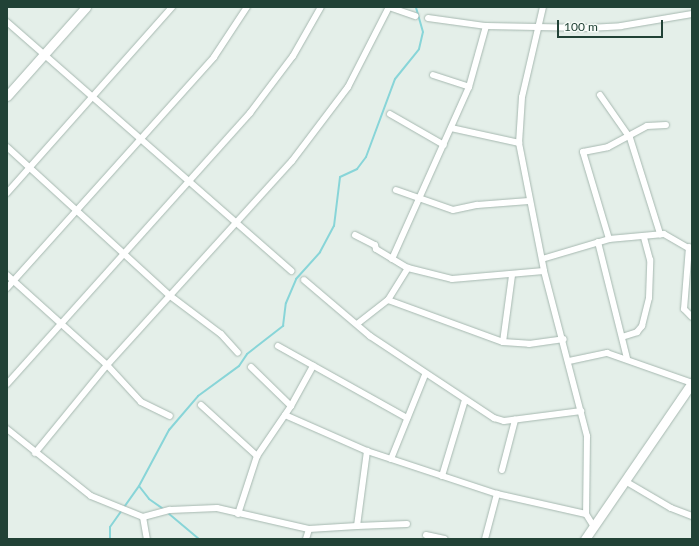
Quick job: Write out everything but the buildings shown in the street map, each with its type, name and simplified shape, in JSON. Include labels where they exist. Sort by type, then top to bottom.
[{"type":"street","points":[[7,96],[86,7]]},
{"type":"street","points":[[7,193],[94,97],[172,7]]},
{"type":"street","points":[[7,288],[214,57],[247,7]]},
{"type":"street","points":[[7,384],[250,113],[293,56],[321,7]]},
{"type":"street","points":[[35,453],[107,365],[169,295],[236,225],[292,161],[348,87],[389,7],[415,16]]},
{"type":"street","points":[[543,7],[540,27],[522,97],[519,143],[529,201],[544,271],[564,339],[586,436],[586,514],[594,527]]},
{"type":"street","points":[[428,18],[486,26],[621,26],[692,14]]},
{"type":"street","points":[[7,22],[141,138],[236,225],[291,271]]},
{"type":"street","points":[[392,259],[421,200],[469,87],[486,26]]},
{"type":"street","points":[[434,75],[469,87]]},
{"type":"street","points":[[600,95],[630,138],[660,234]]},
{"type":"street","points":[[390,114],[444,145]]},
{"type":"street","points":[[609,239],[583,152],[608,147],[630,138],[647,126],[666,125]]},
{"type":"street","points":[[451,128],[519,143]]},
{"type":"street","points":[[7,147],[77,209],[124,255],[169,295],[221,334],[238,353]]},
{"type":"street","points":[[396,190],[453,210],[477,205],[529,201]]},
{"type":"street","points":[[542,259],[609,239],[644,238],[660,234],[690,249],[684,309],[692,317]]},
{"type":"street","points":[[355,235],[375,245],[376,249],[408,268],[452,279],[512,276],[544,271]]},
{"type":"street","points":[[622,337],[637,332],[642,326],[649,298],[650,260],[644,238]]},
{"type":"street","points":[[598,242],[627,358]]},
{"type":"street","points":[[357,324],[388,300],[408,268]]},
{"type":"street","points":[[7,275],[107,365],[141,402],[170,416]]},
{"type":"street","points":[[503,342],[512,276]]},
{"type":"street","points":[[304,280],[357,324],[425,375],[494,418],[515,420],[581,411]]},
{"type":"street","points":[[388,300],[503,342],[529,344],[564,339]]},
{"type":"street","points":[[278,346],[407,418]]},
{"type":"street","points":[[569,362],[607,353],[627,358],[692,383],[585,539]]},
{"type":"street","points":[[238,514],[257,456],[291,406],[313,366]]},
{"type":"street","points":[[251,367],[291,406]]},
{"type":"street","points":[[391,459],[425,375]]},
{"type":"street","points":[[442,476],[465,400]]},
{"type":"street","points":[[201,405],[257,456]]},
{"type":"street","points":[[285,415],[367,451],[442,476],[497,494],[586,514]]},
{"type":"street","points":[[502,470],[515,420]]},
{"type":"street","points":[[7,429],[35,453],[91,496],[143,517],[194,508],[217,508],[309,529],[407,524]]},
{"type":"street","points":[[357,526],[367,451]]},
{"type":"street","points":[[625,481],[671,508],[692,516]]},
{"type":"street","points":[[485,539],[497,494]]},
{"type":"street","points":[[143,517],[147,539]]},
{"type":"street","points":[[306,539],[309,529]]},
{"type":"street","points":[[426,535],[446,539]]},
{"type":"waterway","points":[[110,539],[110,527],[139,486],[169,430],[198,396],[239,366],[247,354],[283,326],[286,303],[296,279],[320,252],[334,226],[340,177],[357,169],[366,157],[395,79],[419,49],[423,32],[416,7]]},
{"type":"waterway","points":[[139,486],[149,499],[165,510]]},
{"type":"waterway","points":[[168,513],[199,539]]}]
